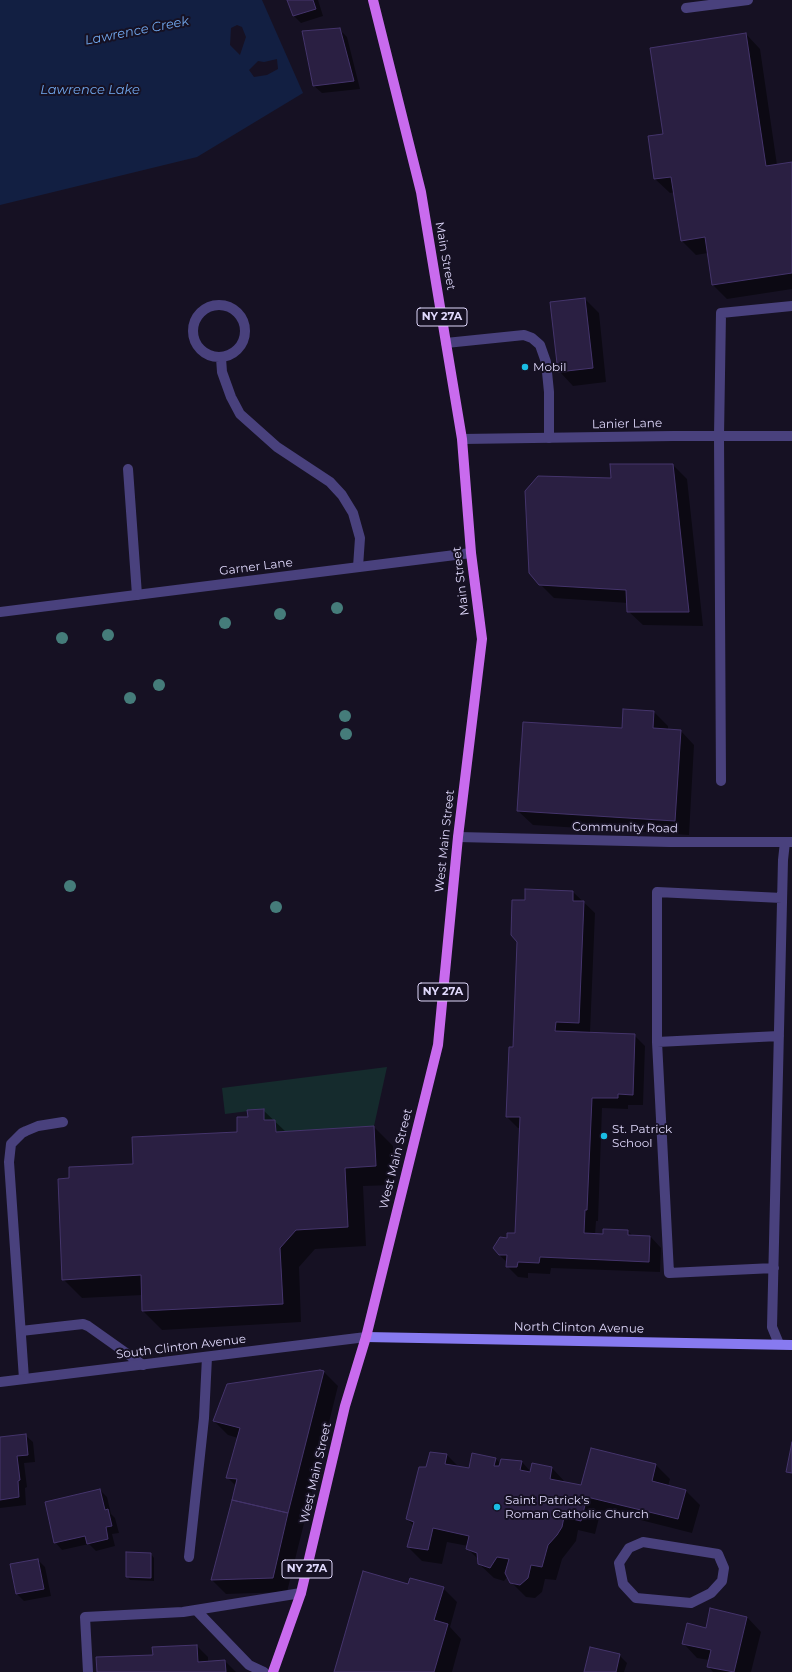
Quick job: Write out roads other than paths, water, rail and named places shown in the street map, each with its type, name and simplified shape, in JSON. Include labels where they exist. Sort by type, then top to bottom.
[{"type":"main road","name":"Main Street","points":[[373,0],[420,192],[446,343],[462,440],[470,553],[482,639]]},
{"type":"main road","name":"West Main Street","points":[[273,1672],[301,1593],[345,1406],[366,1337],[438,1045],[458,837],[482,639]]},
{"type":"main road","name":"North Clinton Avenue","points":[[366,1337],[792,1345]]},
{"type":"street","points":[[686,8],[748,0]]},
{"type":"street","points":[[214,305],[224,305],[235,310],[244,320],[246,328],[243,343],[238,350],[230,356],[221,358],[209,356],[201,351],[193,336],[194,322],[201,312],[214,305]]},
{"type":"street","points":[[721,781],[719,436],[721,313],[792,306]]},
{"type":"street","points":[[446,343],[524,336],[532,338],[540,345],[546,362],[549,438]]},
{"type":"street","points":[[221,358],[222,372],[231,397],[240,414],[277,446],[330,482],[342,495],[353,513],[360,538],[358,567]]},
{"type":"street","name":"Lanier Lane","points":[[462,440],[792,436]]},
{"type":"street","points":[[128,469],[137,595]]},
{"type":"street","name":"Garner Lane","points":[[0,612],[470,553]]},
{"type":"street","name":"Community Road","points":[[458,837],[670,842],[789,842]]},
{"type":"street","points":[[778,1344],[772,1327],[783,860],[789,842]]},
{"type":"street","points":[[774,1268],[669,1273],[657,1042],[657,892],[782,898]]},
{"type":"street","points":[[657,1042],[779,1036]]},
{"type":"street","points":[[24,1379],[9,1162],[11,1144],[26,1131],[38,1126],[63,1122]]},
{"type":"street","points":[[21,1331],[83,1324],[144,1365]]},
{"type":"street","name":"South Clinton Avenue","points":[[0,1382],[366,1337]]},
{"type":"street","points":[[189,1557],[204,1418],[206,1357]]},
{"type":"street","points":[[643,1542],[718,1554],[724,1568],[722,1581],[711,1593],[691,1603],[636,1598],[623,1584],[619,1563],[629,1548],[643,1542]]},
{"type":"street","points":[[88,1672],[85,1618],[183,1612],[301,1593]]},
{"type":"street","points":[[196,1610],[248,1665],[264,1672]]},
{"type":"water","name":"Lawrence Lake","points":[[0,0],[262,0],[303,93],[197,157],[0,205]],"holes":[[[237,25],[242,27],[246,37],[240,55],[230,45],[231,28]],[[277,59],[278,69],[267,75],[254,77],[249,70],[258,61],[264,62]]]},
{"type":"place","name":"Mobil","points":[[525,367]]},
{"type":"place","name":"St. Patrick School","points":[[604,1136]]},
{"type":"place","name":"Saint Patrick's Roman Catholic Church","points":[[497,1507]]},
{"type":"water label","name":"Lawrence Creek","points":[[137,31]]}]
